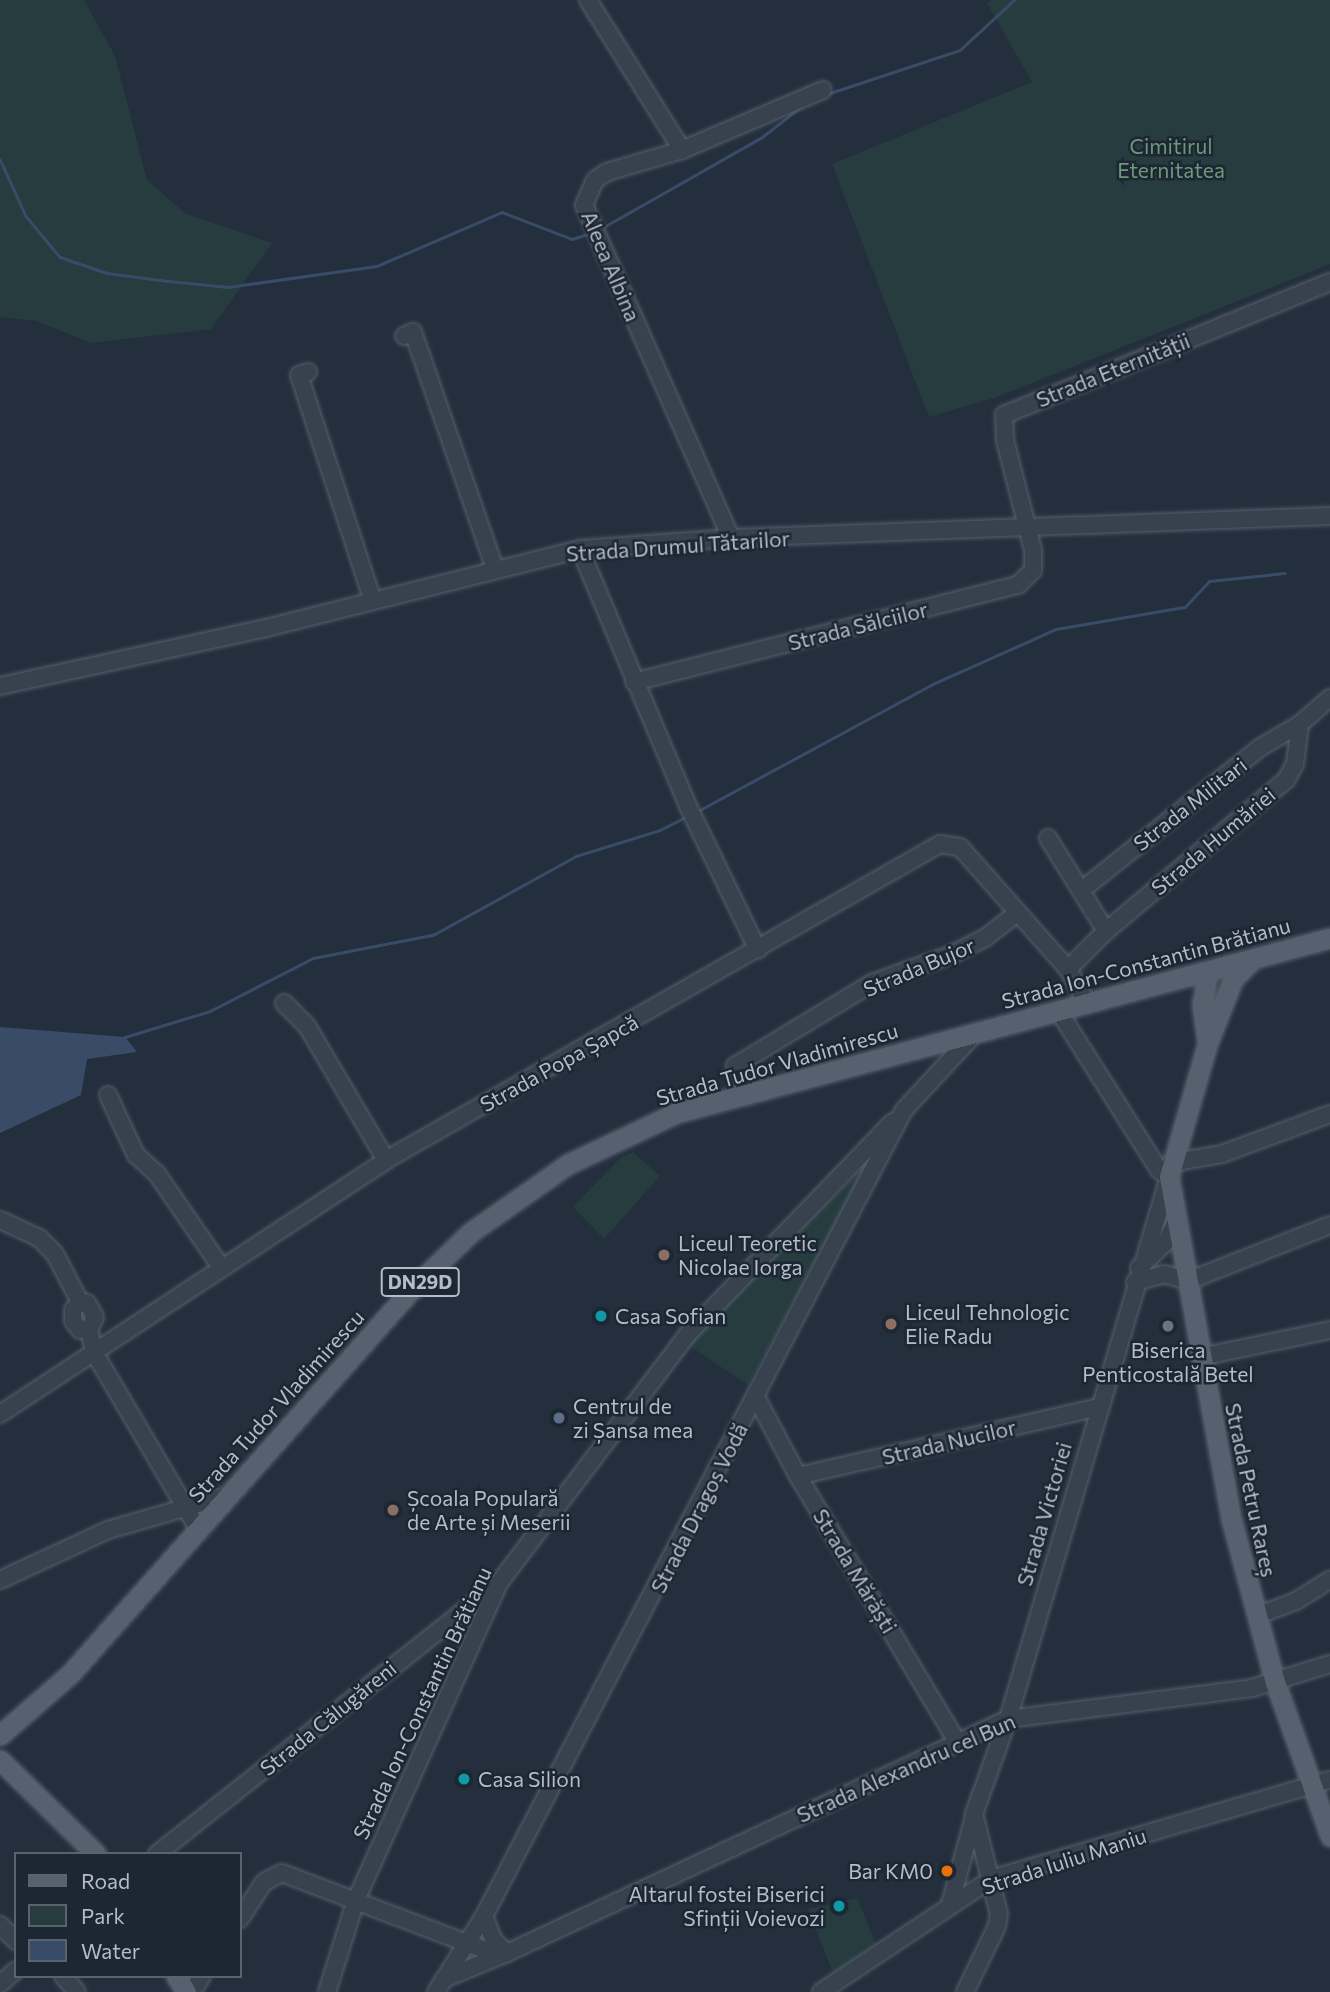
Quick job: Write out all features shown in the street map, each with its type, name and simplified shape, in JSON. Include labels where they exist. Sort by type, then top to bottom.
[{"type":"main road","name":"Strada Ion-Constantin Brătianu","points":[[975,1033],[1164,981],[1253,960],[1330,937]]},
{"type":"main road","name":"Strada Victoriei","points":[[1170,1170],[1207,1045],[1238,971],[1253,960]]},
{"type":"main road","name":"Strada Victoriei","points":[[1207,1045],[1208,1026],[1202,1004],[1208,972]]},
{"type":"main road","points":[[1208,972],[1222,1008]]},
{"type":"main road","points":[[1164,981],[1186,985],[1202,1004]]},
{"type":"main road","name":"Strada Tudor Vladimirescu","points":[[0,1735],[70,1674],[375,1327],[471,1232],[568,1164],[620,1137],[677,1113],[975,1033]]},
{"type":"main road","name":"Strada Petru Rareș","points":[[1170,1170],[1200,1357],[1232,1522],[1275,1682],[1321,1784],[1330,1836]]},
{"type":"main road","points":[[0,1760],[94,1852]]},
{"type":"street","points":[[588,0],[682,150]]},
{"type":"street","name":"Aleea Albina","points":[[731,538],[583,205],[595,180],[607,172],[682,150],[823,90]]},
{"type":"street","name":"Strada Eternității","points":[[1028,527],[1005,440],[1004,415],[1330,282]]},
{"type":"street","points":[[404,336],[413,332],[495,569]]},
{"type":"street","points":[[308,372],[299,375],[372,599]]},
{"type":"street","name":"Strada Drumul Tătarilor","points":[[0,686],[266,628],[372,599],[580,549],[731,538],[1330,516]]},
{"type":"street","name":"Strada Sălciilor","points":[[634,682],[1009,589],[1029,578],[1033,570],[1028,527]]},
{"type":"street","points":[[580,549],[687,804],[758,950]]},
{"type":"street","points":[[1300,724],[1330,698]]},
{"type":"street","name":"Strada Militari","points":[[1083,888],[1261,747],[1300,724]]},
{"type":"street","name":"Strada Humăriei","points":[[1068,969],[1106,931],[1286,780],[1295,764],[1300,724]]},
{"type":"street","points":[[1048,838],[1083,888],[1106,931]]},
{"type":"street","name":"Strada Popa Șapcă","points":[[0,1414],[386,1160],[940,844],[960,847],[1068,969],[1086,1002]]},
{"type":"street","name":"Strada Bujor","points":[[748,1093],[735,1066],[872,983],[953,954],[985,938],[1017,913]]},
{"type":"street","points":[[284,1003],[307,1026],[386,1160]]},
{"type":"street","points":[[1058,1010],[1159,1170],[1170,1170],[1222,1154],[1330,1114]]},
{"type":"street","name":"Strada Dragoș Vodă","points":[[436,1992],[484,1916],[904,1110],[975,1033]]},
{"type":"street","points":[[925,1087],[940,1042]]},
{"type":"street","points":[[108,1095],[136,1155],[157,1174],[220,1267]]},
{"type":"street","name":"Strada Ion-Constantin Brătianu","points":[[327,1992],[356,1900],[499,1583],[687,1335],[904,1110]]},
{"type":"street","name":"Strada Victoriei","points":[[951,1901],[974,1814],[1008,1719],[1170,1170]]},
{"type":"street","points":[[0,1220],[39,1238],[55,1254],[80,1302],[73,1310],[73,1321],[80,1330],[89,1330],[95,1354],[198,1529]]},
{"type":"street","points":[[1137,1275],[1165,1243],[1177,1222]]},
{"type":"street","points":[[1137,1275],[1164,1274],[1188,1281],[1330,1224]]},
{"type":"street","points":[[1200,1357],[1330,1330]]},
{"type":"street","name":"Strada Mărăști","points":[[756,1397],[799,1476],[958,1743]]},
{"type":"street","name":"Strada Nucilor","points":[[799,1476],[1099,1407]]},
{"type":"street","points":[[0,1580],[108,1530],[185,1511],[226,1496]]},
{"type":"street","points":[[1256,1616],[1296,1601],[1330,1580]]},
{"type":"street","name":"Strada Călugăreni","points":[[159,1852],[451,1618],[499,1583]]},
{"type":"street","points":[[451,1618],[471,1642]]},
{"type":"street","name":"Strada Alexandru cel Bun","points":[[446,1978],[506,1953],[1008,1719],[1216,1694],[1275,1682],[1330,1664]]},
{"type":"street","name":"Strada Iuliu Maniu","points":[[825,1991],[951,1901],[991,1879],[1321,1784]]},
{"type":"street","points":[[965,1992],[997,1926],[991,1879],[974,1814]]},
{"type":"street","points":[[242,1916],[264,1882],[282,1873],[467,1943],[506,1953]]},
{"type":"street","points":[[484,1916],[494,1941],[506,1953]]},
{"type":"street","points":[[0,1925],[14,1939]]},
{"type":"street","points":[[0,1984],[14,1972]]},
{"type":"street","points":[[65,1978],[77,1992]]},
{"type":"green space","points":[[0,0],[84,0],[115,56],[147,180],[186,214],[272,243],[211,329],[91,343],[37,321],[0,317]]},
{"type":"green space","name":"Cimitirul Eternitatea","points":[[992,0],[1330,0],[1330,264],[994,398],[929,417],[832,164],[1032,82],[987,3]]},
{"type":"green space","points":[[633,1152],[660,1176],[604,1239],[573,1207],[621,1157]]},
{"type":"green space","points":[[870,1160],[748,1385],[688,1345]]},
{"type":"green space","points":[[857,1898],[876,1944],[833,1973],[808,1909]]},
{"type":"water","points":[[0,1027],[125,1037],[137,1052],[87,1059],[81,1095],[0,1133]]},
{"type":"waterway","points":[[827,94],[960,50],[1014,0]]},
{"type":"waterway","points":[[602,228],[762,137],[802,106]]},
{"type":"waterway","points":[[0,159],[26,216],[60,257],[107,273],[169,281],[228,287],[377,266],[502,212],[572,239],[590,233]]},
{"type":"waterway","points":[[698,811],[933,684],[1056,629],[1185,607],[1209,581],[1285,573]]},
{"type":"waterway","points":[[125,1037],[210,1011],[313,958],[433,935],[576,856],[660,830],[686,817]]},
{"type":"place","name":"Liceul Teoretic Nicolae Iorga","points":[[664,1255]]},
{"type":"place","name":"Casa Sofian","points":[[601,1316]]},
{"type":"place","name":"Liceul Tehnologic Elie Radu","points":[[891,1324]]},
{"type":"place","name":"Biserica Penticostală Betel","points":[[1168,1326]]},
{"type":"place","name":"Centrul de zi Șansa mea","points":[[559,1418]]},
{"type":"place","name":"Școala Populară de Arte și Meserii","points":[[393,1510]]},
{"type":"place","name":"Casa Silion","points":[[464,1779]]},
{"type":"place","name":"Bar KM0","points":[[947,1871]]},
{"type":"place","name":"Altarul fostei Biserici Sfinții Voievozi","points":[[839,1906]]}]
